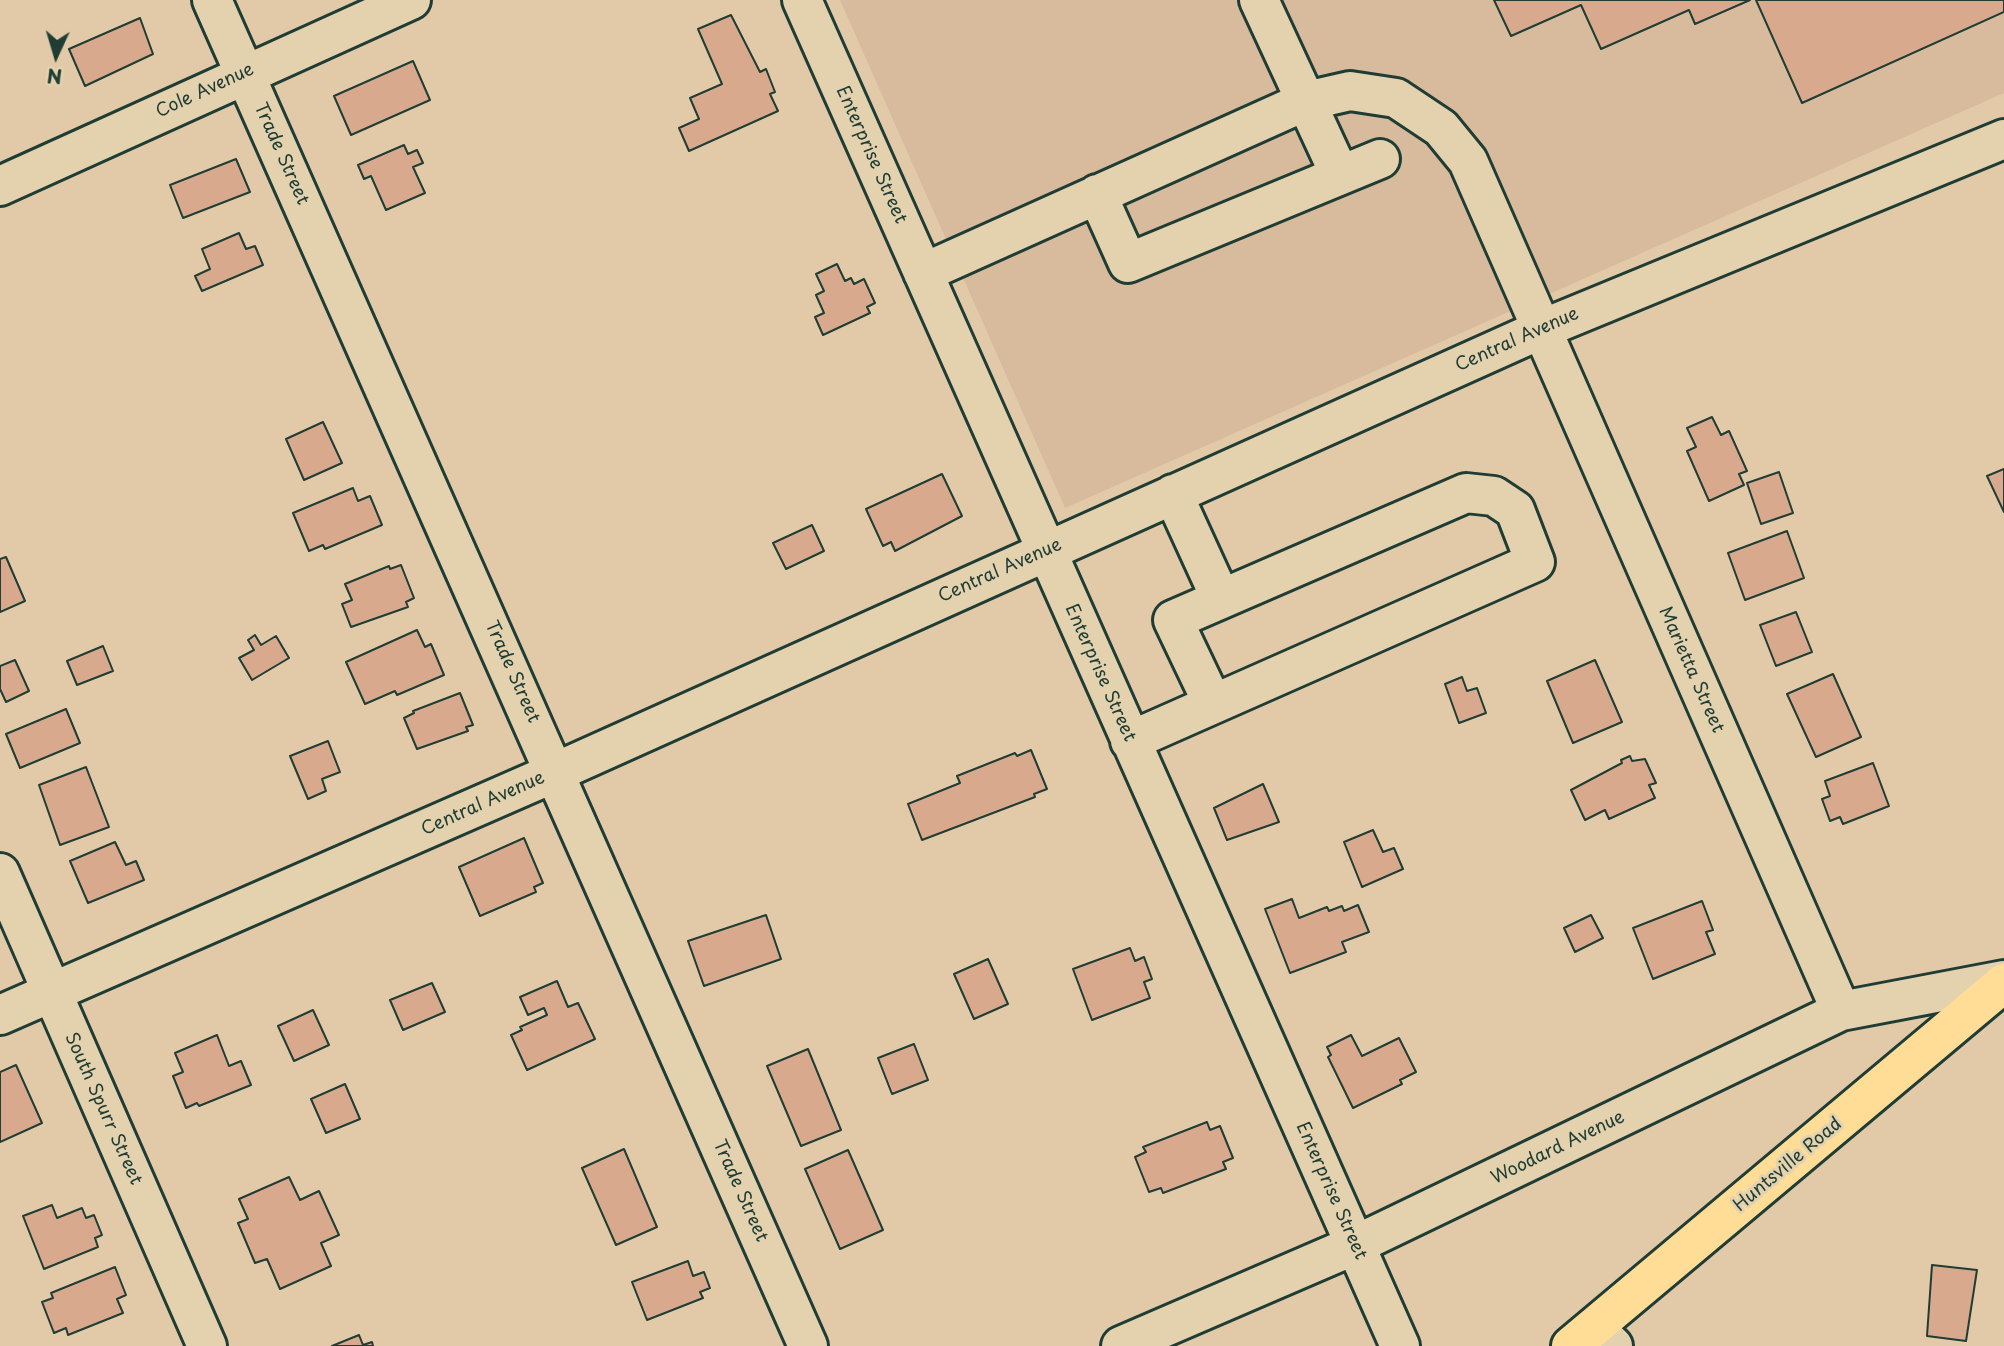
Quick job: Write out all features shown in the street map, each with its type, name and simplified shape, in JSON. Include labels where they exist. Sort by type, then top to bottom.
[{"type":"main road","name":"Huntsville Road","points":[[1593,1340],[2004,982]]},
{"type":"street","name":"Trade Street","points":[[212,0],[808,1346]]},
{"type":"street","name":"Cole Avenue","points":[[0,186],[411,0]]},
{"type":"street","name":"Enterprise Street","points":[[802,0],[1400,1346]]},
{"type":"street","points":[[1259,0],[1340,175]]},
{"type":"street","name":"Marietta Street","points":[[923,273],[1306,101],[1350,91],[1396,98],[1441,128],[1468,161],[1841,1011]]},
{"type":"street","name":"Central Avenue","points":[[0,1015],[556,772],[1542,329],[2004,139]]},
{"type":"street","points":[[1097,194],[1128,263],[1380,159]]},
{"type":"street","points":[[1130,741],[1535,562],[1515,510],[1494,496],[1466,493],[1174,620],[1213,704]]},
{"type":"street","points":[[1173,494],[1221,599]]},
{"type":"street","name":"South Spurr Street","points":[[0,873],[207,1346]]},
{"type":"street","name":"Woodard Avenue","points":[[1121,1346],[1355,1245],[1841,1011],[2004,982]]},
{"type":"shaded area","points":[[840,0],[2004,0],[2004,93],[1065,508]]},
{"type":"building","points":[[1494,0],[1750,0],[1695,24],[1689,10],[1601,49],[1581,5],[1511,36]]},
{"type":"building","points":[[1756,0],[2004,0],[2004,12],[1802,103]]},
{"type":"building","points":[[731,15],[760,72],[766,69],[775,92],[770,94],[778,111],[689,151],[679,128],[699,119],[690,98],[722,84],[698,29]]},
{"type":"building","points":[[140,18],[153,54],[85,86],[69,49]]},
{"type":"building","points":[[413,61],[430,100],[351,135],[334,96]]},
{"type":"building","points":[[404,145],[408,154],[417,150],[423,163],[413,167],[425,193],[386,210],[371,176],[364,179],[358,165]]},
{"type":"building","points":[[236,159],[250,192],[183,218],[170,185]]},
{"type":"building","points":[[239,233],[246,249],[255,246],[263,265],[202,291],[195,276],[210,269],[202,249]]},
{"type":"building","points":[[837,264],[845,281],[851,278],[854,284],[864,279],[875,303],[867,307],[870,313],[823,335],[815,317],[824,313],[816,295],[824,291],[816,274]]},
{"type":"building","points":[[1712,417],[1721,435],[1729,431],[1747,471],[1739,474],[1744,485],[1709,501],[1687,451],[1696,447],[1687,428]]},
{"type":"building","points":[[323,422],[342,463],[304,480],[286,439]]},
{"type":"building","points":[[2004,469],[2004,512],[1987,476]]},
{"type":"building","points":[[1779,472],[1793,513],[1761,524],[1747,483]]},
{"type":"building","points":[[942,474],[962,516],[895,551],[891,542],[883,546],[866,509]]},
{"type":"building","points":[[353,488],[358,501],[370,496],[382,525],[325,549],[323,545],[309,551],[293,513]]},
{"type":"building","points":[[812,525],[824,551],[786,569],[773,543]]},
{"type":"building","points":[[1787,531],[1804,578],[1745,600],[1728,553]]},
{"type":"building","points":[[6,557],[25,601],[0,612],[0,559]]},
{"type":"building","points":[[401,565],[414,598],[406,602],[408,607],[351,627],[342,604],[352,600],[345,584],[389,566],[390,569]]},
{"type":"building","points":[[1796,612],[1812,652],[1776,666],[1760,625]]},
{"type":"building","points":[[417,630],[425,647],[431,644],[444,675],[397,695],[395,691],[365,704],[346,662]]},
{"type":"building","points":[[255,635],[261,645],[276,636],[289,658],[252,680],[239,658],[254,650],[248,640]]},
{"type":"building","points":[[103,646],[113,671],[77,685],[67,661]]},
{"type":"building","points":[[15,660],[29,691],[6,702],[0,689],[0,666]]},
{"type":"building","points":[[1595,660],[1622,722],[1573,743],[1547,681]]},
{"type":"building","points":[[1833,674],[1861,737],[1816,757],[1787,694]]},
{"type":"building","points":[[1462,677],[1467,691],[1477,688],[1486,713],[1459,723],[1445,684]]},
{"type":"building","points":[[460,693],[473,725],[466,727],[468,731],[417,749],[404,718],[414,713],[413,711]]},
{"type":"building","points":[[66,709],[80,743],[20,768],[6,734]]},
{"type":"building","points":[[328,741],[340,772],[322,779],[326,791],[308,799],[290,756]]},
{"type":"building","points":[[1031,750],[1047,789],[1034,794],[1035,797],[922,840],[908,804],[960,783],[957,776],[1015,753],[1017,756]]},
{"type":"building","points":[[1630,756],[1632,761],[1645,759],[1656,783],[1649,785],[1655,798],[1609,819],[1605,810],[1585,820],[1571,790]]},
{"type":"building","points":[[1873,763],[1889,806],[1843,824],[1840,817],[1830,821],[1822,799],[1830,796],[1825,781]]},
{"type":"building","points":[[86,767],[109,827],[60,845],[39,785]]},
{"type":"building","points":[[1263,784],[1279,822],[1227,840],[1214,808]]},
{"type":"building","points":[[1373,830],[1383,852],[1394,848],[1403,869],[1362,887],[1344,842]]},
{"type":"building","points":[[524,838],[543,883],[534,887],[536,892],[480,916],[459,867]]},
{"type":"building","points":[[115,842],[126,865],[136,861],[144,880],[88,903],[70,861]]},
{"type":"building","points":[[1292,899],[1299,918],[1327,907],[1329,911],[1342,906],[1344,911],[1358,905],[1369,932],[1342,942],[1346,952],[1290,973],[1265,909]]},
{"type":"building","points":[[1702,901],[1713,930],[1706,932],[1715,954],[1653,979],[1633,928]]},
{"type":"building","points":[[766,915],[781,959],[704,986],[688,941]]},
{"type":"building","points":[[1591,915],[1603,938],[1575,952],[1564,928]]},
{"type":"building","points":[[1130,948],[1135,961],[1144,957],[1152,979],[1144,982],[1150,998],[1092,1020],[1073,969]]},
{"type":"building","points":[[988,959],[1008,1004],[974,1019],[954,974]]},
{"type":"building","points":[[557,981],[568,1007],[578,1003],[595,1039],[527,1070],[511,1035],[522,1030],[520,1027],[547,1015],[544,1008],[528,1015],[520,997]]},
{"type":"building","points":[[432,983],[445,1012],[403,1030],[390,1000]]},
{"type":"building","points":[[313,1010],[329,1045],[294,1061],[278,1026]]},
{"type":"building","points":[[217,1035],[229,1066],[241,1061],[251,1085],[199,1106],[197,1103],[186,1108],[173,1076],[183,1072],[175,1053]]},
{"type":"building","points":[[1351,1035],[1362,1056],[1399,1038],[1416,1072],[1400,1080],[1402,1084],[1353,1108],[1328,1057],[1331,1055],[1327,1047]]},
{"type":"building","points":[[914,1044],[928,1080],[892,1094],[878,1058]]},
{"type":"building","points":[[808,1049],[841,1130],[801,1146],[767,1066]]},
{"type":"building","points":[[16,1065],[42,1123],[0,1142],[0,1072]]},
{"type":"building","points":[[345,1084],[360,1119],[326,1133],[311,1099]]},
{"type":"building","points":[[1207,1122],[1210,1130],[1220,1126],[1233,1158],[1223,1162],[1226,1169],[1163,1193],[1161,1188],[1149,1192],[1135,1157],[1146,1152],[1143,1147]]},
{"type":"building","points":[[624,1149],[657,1227],[616,1245],[582,1168]]},
{"type":"building","points":[[848,1150],[883,1230],[840,1249],[805,1169]]},
{"type":"building","points":[[289,1177],[300,1200],[319,1191],[339,1235],[321,1243],[331,1266],[280,1289],[267,1259],[255,1263],[238,1223],[248,1219],[239,1199]]},
{"type":"building","points":[[52,1205],[57,1218],[82,1208],[86,1218],[94,1215],[102,1235],[95,1238],[98,1247],[44,1269],[23,1216]]},
{"type":"building","points":[[688,1261],[693,1276],[704,1272],[710,1288],[700,1292],[703,1298],[647,1320],[632,1282]]},
{"type":"building","points":[[1932,1265],[1977,1270],[1966,1341],[1927,1336]]},
{"type":"building","points":[[115,1267],[126,1295],[117,1299],[123,1313],[68,1335],[66,1328],[54,1333],[42,1302],[53,1298],[51,1293]]},
{"type":"building","points":[[359,1335],[363,1345],[372,1342],[373,1346],[332,1346]]}]
